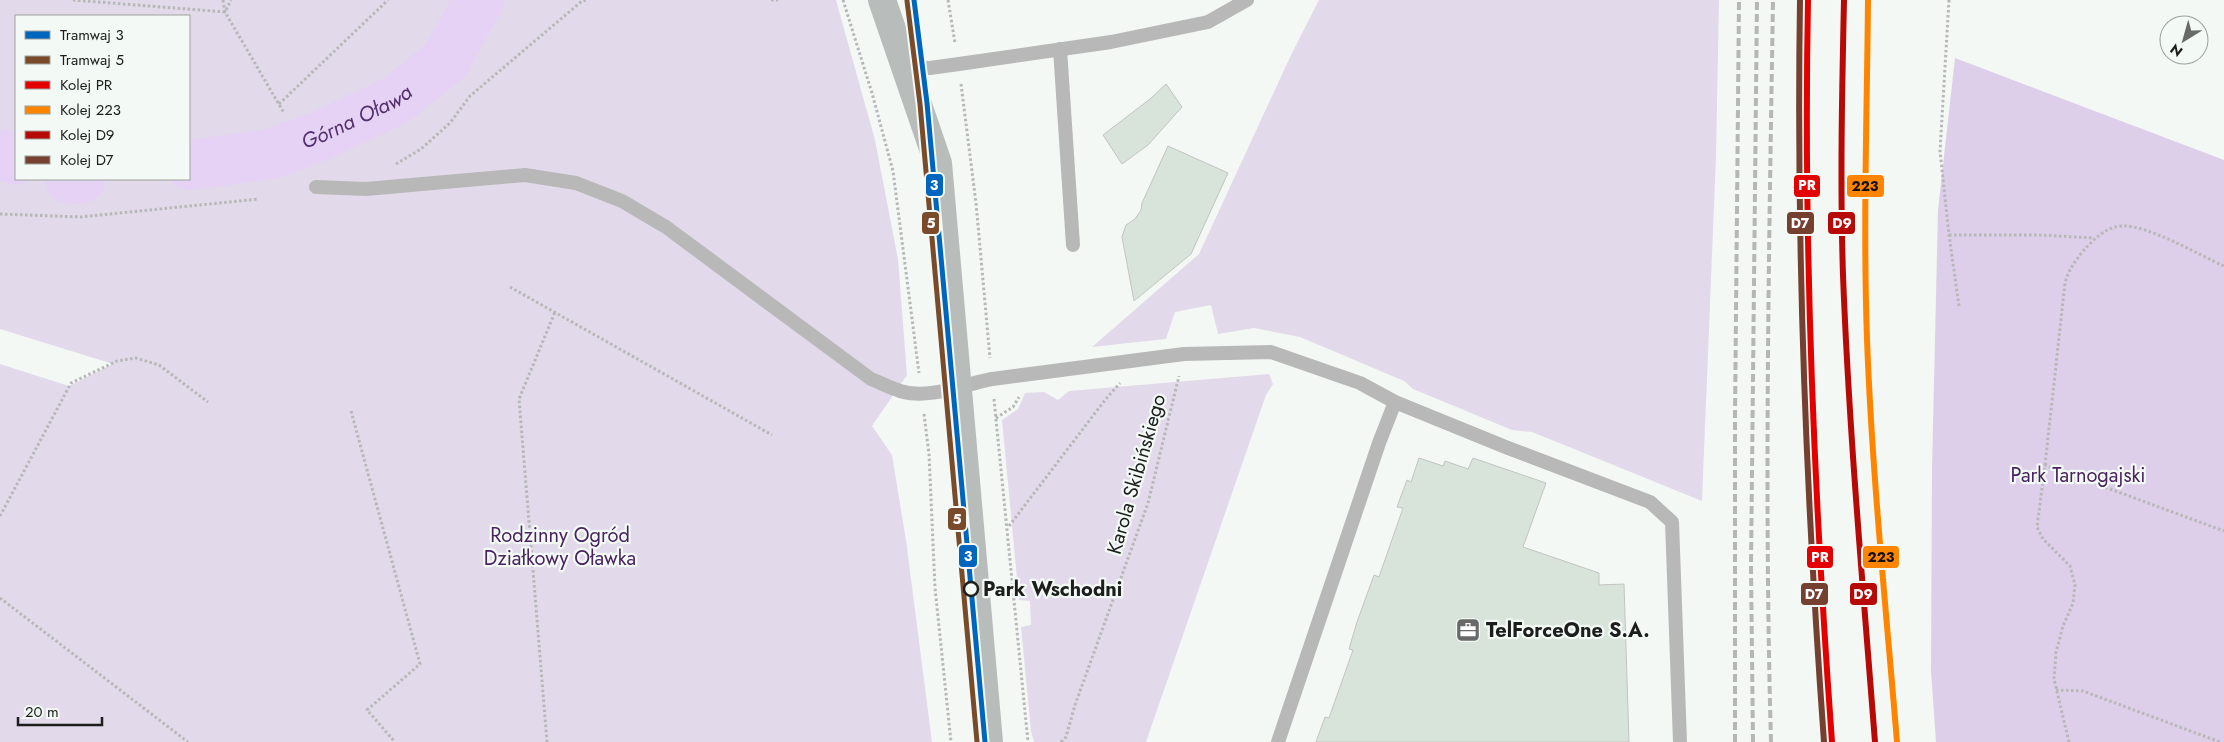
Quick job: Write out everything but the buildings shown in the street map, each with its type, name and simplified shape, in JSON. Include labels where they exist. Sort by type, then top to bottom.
[{"type":"main road","points":[[882,0],[938,163],[990,742]]},
{"type":"lane","points":[[904,68],[930,68],[1110,42],[1208,22],[1247,0]]},
{"type":"lane","points":[[1060,49],[1073,245]]},
{"type":"lane","points":[[316,187],[366,189],[525,175],[576,183],[622,201],[666,227],[871,379],[902,392],[921,394],[992,379],[1184,354],[1272,352],[1360,383],[1395,402],[1508,448],[1650,502],[1672,522],[1680,742]]},
{"type":"lane","points":[[1278,742],[1379,443],[1395,402]]},
{"type":"path","points":[[73,0],[225,12]]},
{"type":"path","points":[[223,0],[225,12],[284,113]]},
{"type":"path","points":[[225,12],[231,0]]},
{"type":"path","points":[[279,104],[388,0]]},
{"type":"path","points":[[388,168],[420,149],[450,122],[470,96],[582,1],[588,0]]},
{"type":"path","points":[[772,0],[778,0]]},
{"type":"path","points":[[843,0],[872,93],[893,171],[929,454],[935,588],[951,742]]},
{"type":"path","points":[[948,0],[959,64],[970,150],[1028,742]]},
{"type":"path","points":[[1949,0],[1940,151],[1959,306]]},
{"type":"path","points":[[0,214],[81,217],[258,199]]},
{"type":"path","points":[[2069,742],[2054,679],[2056,652],[2073,603],[2075,585],[2070,566],[2043,540],[2037,527],[2065,283],[2072,266],[2094,238],[2108,230],[2123,226],[2145,230],[2224,266]]},
{"type":"path","points":[[1949,235],[2039,235],[2094,238]]},
{"type":"path","points":[[510,287],[772,434]]},
{"type":"path","points":[[547,742],[519,399],[555,312]]},
{"type":"path","name":"Karola Skibińskiego","points":[[1061,742],[1066,740],[1075,705],[1148,503],[1184,354]]},
{"type":"path","points":[[0,516],[71,383],[117,361],[136,358],[159,365],[208,402]]},
{"type":"path","points":[[1008,527],[1105,400],[1142,359]]},
{"type":"path","points":[[351,411],[420,664],[367,710],[395,742]]},
{"type":"path","points":[[2045,465],[2224,531]]},
{"type":"path","points":[[0,598],[188,742]]},
{"type":"path","points":[[2056,690],[2083,691],[2220,742]]},
{"type":"path","points":[[1016,692],[1022,692]]},
{"type":"path","points":[[947,698],[954,697]]},
{"type":"green space","name":"Rodzinny Ogród Działkowy Oławka","points":[[0,0],[836,0],[875,140],[898,259],[907,375],[872,426],[892,455],[906,540],[932,742],[0,742],[0,364],[69,386],[113,364],[0,329]]},
{"type":"green space","points":[[1319,0],[1719,0],[1716,157],[1702,501],[1532,432],[1512,430],[1413,389],[1404,381],[1300,337],[1254,328],[1218,334],[1211,305],[1175,312],[1166,339],[1092,347],[1199,254],[1291,55]]},
{"type":"green space","name":"Park Tarnogajski","points":[[1955,58],[2224,160],[2224,742],[1936,742],[1931,671],[1932,468],[1938,210]]},
{"type":"green space","points":[[1269,374],[1273,384],[1266,395],[1146,742],[1034,742],[1031,731],[1021,627],[1031,625],[1030,601],[1019,600],[1002,420],[1018,409],[1025,393],[1044,392],[1058,400],[1069,391]]},
{"type":"waterway","name":"Górna Oława","points":[[190,165],[271,154],[322,135],[396,100],[445,61],[479,0]]},
{"type":"waterway","name":"Górna Oława","points":[[0,154],[15,160]]},
{"type":"railway","points":[[1735,742],[1735,417],[1739,0]]},
{"type":"railway","points":[[1753,742],[1751,567],[1757,0]]},
{"type":"railway","points":[[1771,742],[1768,464],[1773,0]]},
{"type":"tram line","name":"3","points":[[914,0],[927,103],[985,742]]},
{"type":"tram line","name":"5","points":[[907,1],[920,104],[977,742]]},
{"type":"rail line","name":"D7","points":[[1800,0],[1801,279],[1807,464],[1824,742]]},
{"type":"rail line","name":"PR","points":[[1808,0],[1807,186],[1811,371],[1820,557],[1832,742]]},
{"type":"rail line","name":"D9","points":[[1844,0],[1841,172],[1843,275],[1861,567],[1875,742]]},
{"type":"rail line","name":"223","points":[[1868,0],[1865,212],[1867,339],[1876,491],[1897,742]]},
{"type":"place","name":"Park Wschodni","points":[[971,589]]},
{"type":"place","name":"TelForceOne S.A.","points":[[1468,630]]}]
